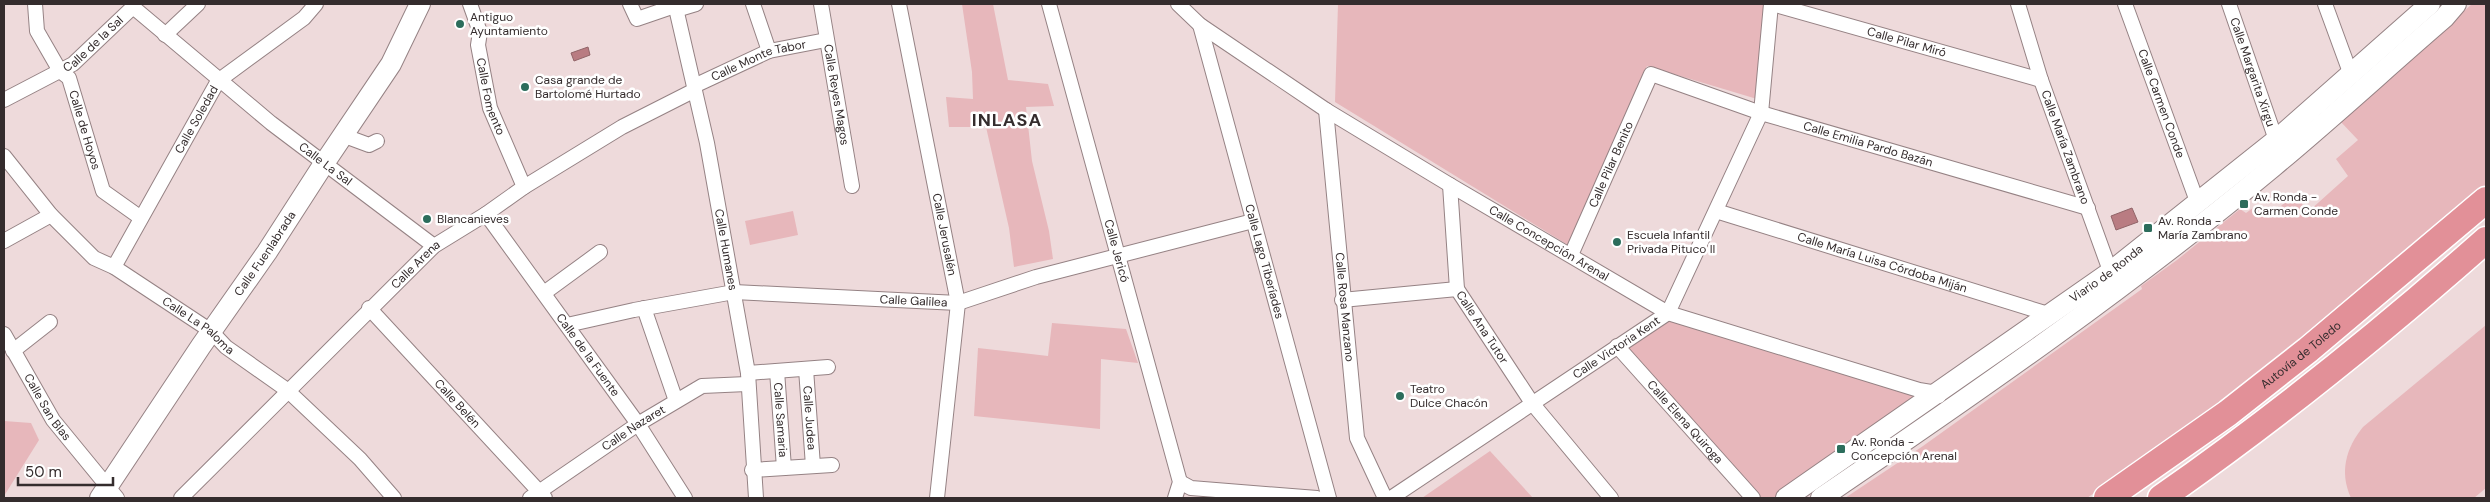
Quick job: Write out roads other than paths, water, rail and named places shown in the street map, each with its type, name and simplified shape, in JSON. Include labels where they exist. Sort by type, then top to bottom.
[{"type":"highway","name":"Autovía de Toledo","points":[[2107,498],[2228,413],[2308,350],[2486,200]]},
{"type":"highway","points":[[2160,498],[2303,392],[2436,284],[2486,240]]},
{"type":"main road","name":"Calle Fuenlabrada","points":[[108,495],[211,331],[268,252],[316,178],[324,162],[391,64],[420,4]]},
{"type":"main road","name":"Viario de Ronda","points":[[1786,498],[2048,314],[2114,281],[2198,204],[2351,75],[2413,12],[2430,4]]},
{"type":"main road","name":"Viario de Ronda","points":[[1821,498],[1958,404],[2114,281],[2275,166],[2444,18],[2456,4]]},
{"type":"street","name":"Calle de Hoyos","points":[[35,4],[37,31],[60,70],[69,78],[104,191],[141,218]]},
{"type":"street","points":[[165,35],[198,4]]},
{"type":"street","name":"Calle Soledad","points":[[114,267],[218,81],[304,18],[316,4]]},
{"type":"street","name":"Calle Fomento","points":[[470,4],[480,32],[478,45],[490,108],[524,187]]},
{"type":"street","points":[[630,4],[637,19],[676,7],[696,4]]},
{"type":"street","points":[[753,4],[768,51]]},
{"type":"street","name":"Calle Reyes Magos","points":[[822,4],[826,40],[852,186]]},
{"type":"street","name":"Calle Jerusalén","points":[[899,4],[958,303],[937,498]]},
{"type":"street","name":"Calle Jericó","points":[[1049,4],[1116,257],[1180,482]]},
{"type":"street","name":"Calle Concepción Arenal","points":[[1178,4],[1200,25],[1326,110],[1450,185],[1668,312],[1919,390],[1937,393],[1944,402],[1958,404]]},
{"type":"street","name":"Calle Pilar Miró","points":[[1771,4],[2041,80]]},
{"type":"street","name":"Calle Victoria Kent","points":[[1391,498],[1668,312],[1762,113],[1771,4]]},
{"type":"street","name":"Calle María Zambrano","points":[[2018,4],[2041,80],[2114,281]]},
{"type":"street","name":"Calle Carmen Conde","points":[[2125,4],[2198,204]]},
{"type":"street","name":"Calle Margarita Xirgu","points":[[2229,4],[2276,140]]},
{"type":"street","points":[[2325,4],[2351,75]]},
{"type":"street","name":"Calle de la Sal","points":[[4,100],[73,64],[134,7],[218,81]]},
{"type":"street","name":"Calle Humanes","points":[[676,7],[734,292],[748,378],[752,470],[756,498]]},
{"type":"street","name":"Calle Lago Tiberíades","points":[[1200,25],[1329,498]]},
{"type":"street","name":"Calle Monte Tabor","points":[[694,88],[768,51],[826,40]]},
{"type":"street","name":"Calle Emilia Pardo Bazán","points":[[1651,74],[1762,113],[2088,208]]},
{"type":"street","name":"Calle Pilar Benito","points":[[1571,255],[1651,74]]},
{"type":"street","name":"Calle La Sal","points":[[218,81],[434,246]]},
{"type":"street","name":"Calle Arena","points":[[181,498],[369,308],[434,246],[486,214],[524,187],[622,127],[694,88]]},
{"type":"street","name":"Calle Rosa Manzano","points":[[1326,110],[1342,300],[1357,438],[1385,498]]},
{"type":"street","points":[[342,135],[369,145],[377,141]]},
{"type":"street","name":"Calle La Paloma","points":[[4,156],[51,215],[94,258],[114,267],[211,331],[226,347],[287,390],[360,459],[394,498]]},
{"type":"street","name":"Calle Ana Tutor","points":[[1450,185],[1457,289],[1532,403],[1611,498]]},
{"type":"street","name":"Calle María Luisa Córdoba Miján","points":[[1716,211],[2048,314]]},
{"type":"street","name":"Calle de la Fuente","points":[[486,214],[638,424],[685,498]]},
{"type":"street","points":[[4,241],[51,215]]},
{"type":"street","name":"Calle Galilea","points":[[566,325],[644,308],[734,292],[958,303],[1036,277],[1253,221]]},
{"type":"street","points":[[544,293],[600,252]]},
{"type":"street","points":[[1342,300],[1457,289]]},
{"type":"street","name":"Calle Belén","points":[[369,308],[538,496]]},
{"type":"street","points":[[644,308],[676,401]]},
{"type":"street","points":[[13,351],[50,322]]},
{"type":"street","name":"Calle San Blas","points":[[4,335],[53,420],[108,495]]},
{"type":"street","name":"Calle Elena Quiroga","points":[[1617,346],[1752,498]]},
{"type":"street","name":"Calle Nazaret","points":[[538,496],[638,424],[702,386],[777,371],[828,367]]},
{"type":"street","name":"Calle Judea","points":[[806,369],[814,466]]},
{"type":"street","name":"Calle Samaria","points":[[777,371],[784,468]]},
{"type":"street","points":[[752,470],[832,465]]},
{"type":"street","points":[[1175,498],[1180,482],[1191,488],[1317,498]]},
{"type":"place","name":"Antiguo Ayuntamiento","points":[[460,24]]},
{"type":"place","name":"Casa grande de Bartolomé Hurtado","points":[[525,87]]},
{"type":"place","name":"Av. Ronda - Carmen Conde","points":[[2244,204]]},
{"type":"place","name":"Blancanieves","points":[[427,219]]},
{"type":"place","name":"Av. Ronda - María Zambrano","points":[[2148,228]]},
{"type":"place","name":"Escuela Infantil Privada Pituco II","points":[[1617,242]]},
{"type":"place","name":"Teatro Dulce Chacón","points":[[1400,396]]},
{"type":"place","name":"Av. Ronda - Concepción Arenal","points":[[1841,449]]},
{"type":"district","name":"INLASA","points":[[1007,120]]}]
